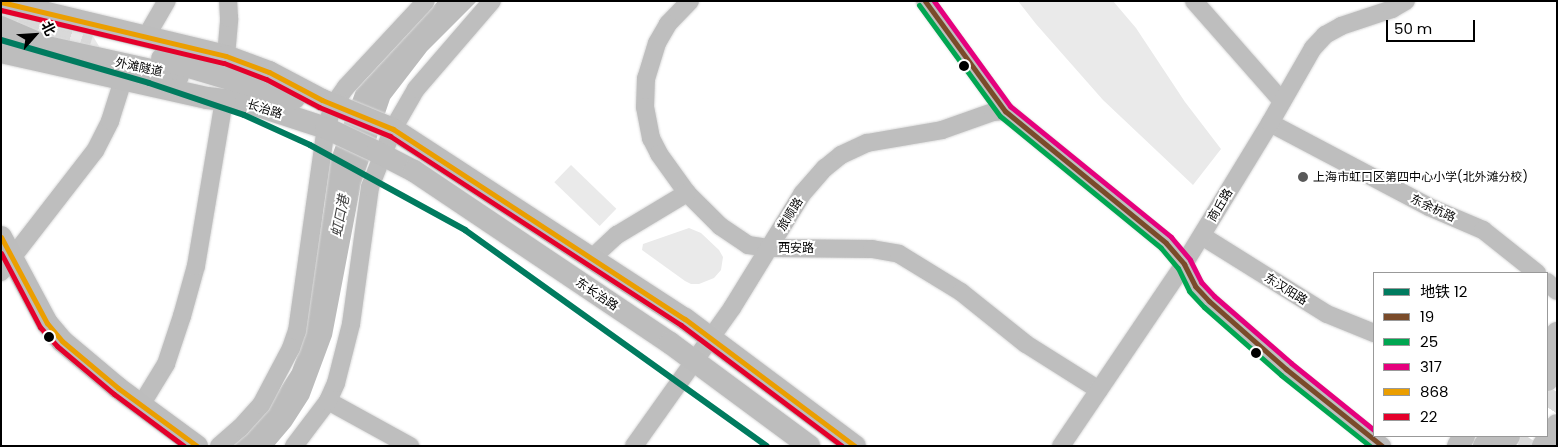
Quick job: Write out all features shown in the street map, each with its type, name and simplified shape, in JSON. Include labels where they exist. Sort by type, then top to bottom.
[{"type":"main road","points":[[1,2],[146,35],[226,56],[269,72],[389,128],[592,258],[711,338],[855,446]]},
{"type":"main road","name":"外滩隧道","points":[[1,27],[47,47],[178,75],[230,92],[235,101]]},
{"type":"main road","name":"外滩隧道","points":[[91,42],[204,70],[308,102],[341,107]]},
{"type":"main road","name":"长治路","points":[[1,52],[123,80],[235,101],[332,130],[380,153]]},
{"type":"main road","name":"东长治路","points":[[380,153],[414,171],[695,360],[810,446]]},
{"type":"main road","points":[[1,237],[7,266],[62,341],[141,405],[197,446]]},
{"type":"main road","points":[[1548,347],[1557,333]]},
{"type":"main road","points":[[1548,379],[1557,366]]},
{"type":"main road","points":[[1543,446],[1557,425]]},
{"type":"street","points":[[146,35],[167,1]]},
{"type":"street","points":[[226,56],[229,18],[228,1]]},
{"type":"street","points":[[219,446],[240,428],[261,405],[291,348],[298,323],[332,130],[346,87],[426,1]]},
{"type":"street","points":[[294,446],[328,400],[336,383],[351,324],[370,187],[389,128],[416,89],[492,1]]},
{"type":"street","name":"西安路","points":[[690,1],[668,24],[657,43],[651,58],[645,92],[645,107],[651,138],[671,173],[687,193],[732,236],[748,245],[770,248],[872,249],[899,254],[961,292],[1026,344],[1099,390]]},
{"type":"street","points":[[924,1],[1005,111],[1166,243],[1184,264],[1195,286],[1209,302],[1286,369],[1382,446]]},
{"type":"street","points":[[1194,1],[1282,101]]},
{"type":"street","name":"商丘路","points":[[1061,446],[1202,236],[1307,57],[1325,35],[1350,22],[1392,9],[1406,1]]},
{"type":"street","points":[[7,266],[95,151],[110,121],[123,80]]},
{"type":"street","points":[[141,405],[166,364],[182,316],[196,266],[235,101]]},
{"type":"street","name":"旅顺路","points":[[634,446],[711,338],[770,248],[802,194],[825,168],[842,155],[867,143],[942,130],[994,112],[1005,111]]},
{"type":"street","name":"东余杭路","points":[[1270,123],[1429,207],[1483,230],[1536,272]]},
{"type":"street","points":[[592,258],[617,235],[687,193]]},
{"type":"street","name":"东汉阳路","points":[[1202,236],[1319,310],[1373,333]]},
{"type":"street","points":[[328,400],[410,446]]},
{"type":"shaded area","points":[[1018,1],[1113,1],[1136,28],[1185,102],[1221,149],[1193,185],[1103,100]]},
{"type":"shaded area","points":[[1,7],[93,36],[100,48],[90,52],[1,19]]},
{"type":"shaded area","points":[[571,165],[616,209],[600,226],[554,182]]},
{"type":"shaded area","points":[[689,228],[701,233],[719,250],[723,257],[721,270],[714,278],[699,284],[691,284],[685,281],[642,250],[643,244]]},
{"type":"water","name":"虹口港","points":[[438,1],[477,1],[427,51],[390,99],[361,184],[332,336],[309,398],[291,426],[274,446],[230,446],[270,404],[292,370],[299,351],[324,208],[330,161],[356,90]]},
{"type":"tunnel","points":[[1,14],[18,21],[91,42]]},
{"type":"tunnel","points":[[1548,406],[1557,392]]},
{"type":"tunnel","points":[[1520,446],[1526,437]]},
{"type":"metro line","name":"12","points":[[1,40],[149,83],[244,115],[310,145],[465,230],[767,446]]},
{"type":"transit line","name":"19","points":[[925,1],[1005,111],[1166,243],[1184,264],[1195,286],[1209,301],[1286,369],[1382,446]]},
{"type":"transit line","name":"317","points":[[934,1],[1010,106],[1171,237],[1190,260],[1201,282],[1214,296],[1291,363],[1373,429]]},
{"type":"transit line","name":"868","points":[[1,2],[226,56],[269,72],[322,100],[393,129],[685,319],[855,446]]},
{"type":"transit line","name":"25","points":[[919,5],[1000,116],[1161,248],[1178,268],[1189,291],[1204,307],[1281,375],[1370,446]]},
{"type":"transit line","name":"22","points":[[1,10],[224,63],[266,79],[319,107],[390,136],[681,325],[842,446]]},
{"type":"transit line","name":"868","points":[[1,237],[47,323],[62,341],[118,388],[197,446]]},
{"type":"transit line","name":"22","points":[[1,253],[40,327],[57,346],[114,394],[184,446]]},
{"type":"place","name":"上海市虹口区第四中心小学(北外滩分校)","points":[[1303,177]]}]
